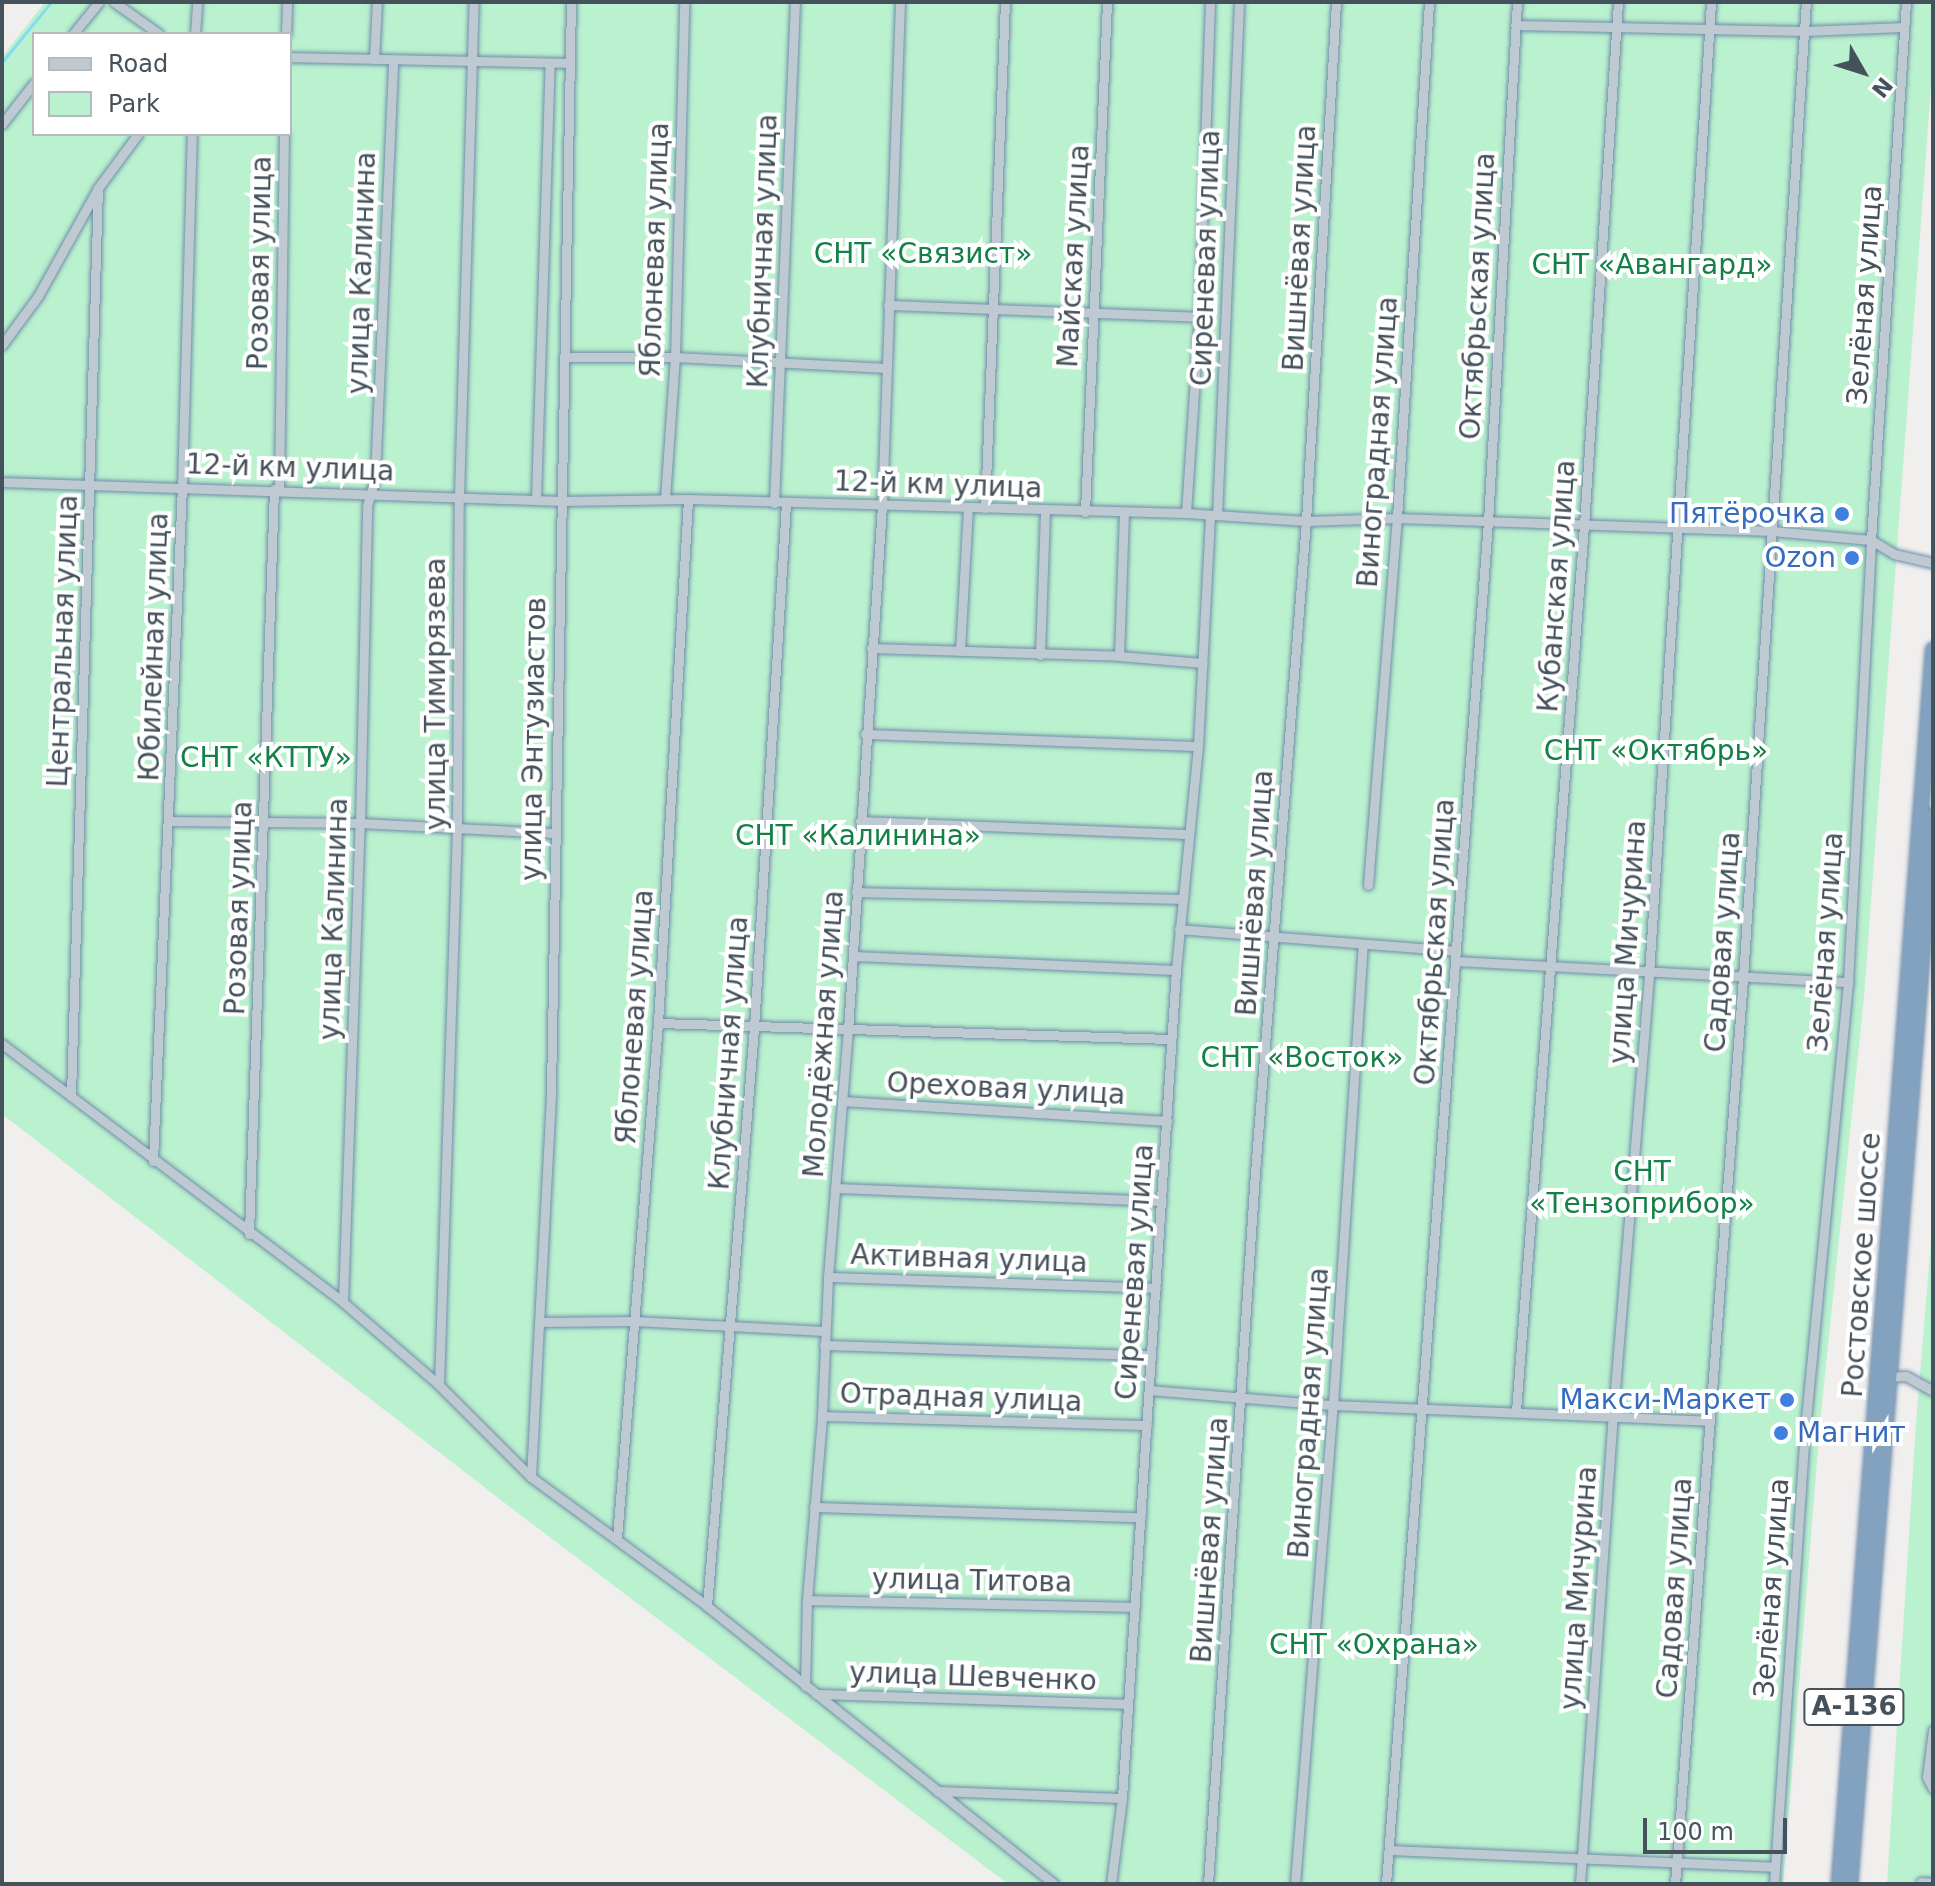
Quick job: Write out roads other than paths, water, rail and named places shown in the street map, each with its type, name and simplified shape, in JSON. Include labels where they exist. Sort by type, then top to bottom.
[{"type":"highway","name":"Ростовское шоссе","points":[[1850,1884],[1933,650]]},
{"type":"highway","name":"Ростовское шоссе","points":[[1839,1884],[1886,1378],[1933,816]]},
{"type":"street","points":[[75,32],[99,2]]},
{"type":"street","points":[[114,2],[156,32]]},
{"type":"street","points":[[195,32],[197,2]]},
{"type":"street","points":[[286,32],[287,2]]},
{"type":"street","points":[[374,59],[377,2]]},
{"type":"street","name":"улица Тимирязева","points":[[439,1385],[457,829],[459,496],[474,2]]},
{"type":"street","name":"улица Энтузиастов","points":[[531,1477],[551,1091],[553,833],[571,2]]},
{"type":"street","name":"Яблоневая улица","points":[[665,499],[675,357],[684,2]]},
{"type":"street","name":"Клубничная улица","points":[[774,503],[795,2]]},
{"type":"street","name":"Молодёжная улица","points":[[805,1686],[807,1600],[822,1416],[828,1277],[848,1031],[882,505],[900,2]]},
{"type":"street","points":[[985,508],[1005,2]]},
{"type":"street","name":"Майская улица","points":[[1085,512],[1107,2]]},
{"type":"street","points":[[1186,513],[1199,317],[1210,2]]},
{"type":"street","name":"Сиреневая улица","points":[[1111,1884],[1122,1798],[1171,1039],[1198,746],[1214,515],[1239,2]]},
{"type":"street","name":"Вишнёвая улица","points":[[1208,1884],[1306,521],[1336,2]]},
{"type":"street","name":"Виноградная улица","points":[[1368,885],[1397,518],[1429,2]]},
{"type":"street","name":"Октябрьская улица","points":[[1386,1884],[1488,522],[1517,2]]},
{"type":"street","name":"Кубанская улица","points":[[1516,1411],[1584,526],[1618,2]]},
{"type":"street","name":"улица Мичурина","points":[[1580,1884],[1613,1414],[1649,974],[1680,528],[1711,2]]},
{"type":"street","name":"Садовая улица","points":[[1675,1884],[1743,978],[1806,2]]},
{"type":"street","name":"Зелёная улица","points":[[1774,1884],[1806,1419],[1848,982],[1871,540],[1906,2]]},
{"type":"street","points":[[1515,25],[1804,31],[1904,27]]},
{"type":"street","points":[[292,57],[569,63]]},
{"type":"street","name":"улица Калинина","points":[[343,1302],[360,823],[367,506],[375,478],[393,59]]},
{"type":"street","points":[[536,499],[550,63]]},
{"type":"street","points":[[2,124],[32,86]]},
{"type":"street","points":[[2,345],[38,296],[98,188],[137,136]]},
{"type":"street","name":"Юбилейная улица","points":[[153,1161],[182,487],[192,136]]},
{"type":"street","name":"Розовая улица","points":[[249,1234],[276,489],[284,136]]},
{"type":"street","name":"Центральная улица","points":[[71,1096],[98,188]]},
{"type":"street","points":[[888,305],[1199,317]]},
{"type":"street","points":[[564,357],[675,357],[887,368]]},
{"type":"street","name":"12-й км улица","points":[[2,482],[371,492],[562,501],[688,499],[1186,513],[1306,521],[1397,518],[1772,531],[1871,540]]},
{"type":"street","name":"Яблоневая улица","points":[[617,1538],[658,1023],[688,499]]},
{"type":"street","name":"Клубничная улица","points":[[707,1606],[754,1028],[786,503]]},
{"type":"street","points":[[960,651],[968,508]]},
{"type":"street","points":[[1040,655],[1045,510]]},
{"type":"street","points":[[1119,656],[1124,512]]},
{"type":"street","points":[[1871,540],[1894,554],[1933,563]]},
{"type":"street","points":[[871,648],[1119,656],[1203,663]]},
{"type":"street","points":[[865,734],[1198,746]]},
{"type":"street","points":[[169,821],[360,823],[553,833]]},
{"type":"street","points":[[860,821],[1188,834]]},
{"type":"street","points":[[856,892],[1182,899]]},
{"type":"street","points":[[1179,929],[1363,945],[1552,967],[1848,982]]},
{"type":"street","name":"Виноградная улица","points":[[1295,1884],[1333,1405],[1363,945]]},
{"type":"street","points":[[853,956],[1176,970]]},
{"type":"street","points":[[658,1023],[1171,1039]]},
{"type":"street","points":[[2,1044],[249,1234],[343,1302],[439,1385],[531,1477],[707,1606],[1054,1884]]},
{"type":"street","name":"Ореховая улица","points":[[842,1101],[1167,1121]]},
{"type":"street","points":[[835,1188],[1162,1201]]},
{"type":"street","name":"Активная улица","points":[[828,1277],[1156,1288]]},
{"type":"street","points":[[539,1322],[635,1321],[825,1331]]},
{"type":"street","points":[[824,1345],[1151,1355]]},
{"type":"street","points":[[1886,1378],[1916,1379],[1933,1391]]},
{"type":"street","points":[[1149,1390],[1333,1405],[1613,1414],[1709,1421]]},
{"type":"street","name":"Отрадная улица","points":[[822,1416],[1147,1425]]},
{"type":"street","points":[[814,1507],[1141,1517]]},
{"type":"street","name":"улица Титова","points":[[807,1600],[1135,1607]]},
{"type":"street","name":"улица Шевченко","points":[[816,1694],[1128,1704]]},
{"type":"street","points":[[1932,1788],[1927,1777],[1933,1730]]},
{"type":"street","points":[[936,1791],[1122,1798]]},
{"type":"street","points":[[1389,1850],[1775,1867]]},
{"type":"street","points":[[1921,1882],[1933,1883]]},
{"type":"waterway","points":[[2,62],[51,2]]},
{"type":"place","name":"Пятёрочка","points":[[1842,514]]},
{"type":"place","name":"Ozon","points":[[1852,558]]},
{"type":"place","name":"Макси-Маркет","points":[[1787,1400]]},
{"type":"place","name":"Магнит","points":[[1781,1433]]},
{"type":"park label","name":"СНТ «Связист»","points":[[923,254]]},
{"type":"park label","name":"СНТ «Авангард»","points":[[1652,265]]},
{"type":"park label","name":"СНТ «Октябрь»","points":[[1656,751]]},
{"type":"park label","name":"СНТ «КТТУ»","points":[[266,758]]},
{"type":"park label","name":"СНТ «Калинина»","points":[[858,836]]},
{"type":"park label","name":"СНТ «Восток»","points":[[1302,1058]]},
{"type":"park label","name":"СНТ «Тензоприбор»","points":[[1642,1188]]},
{"type":"park label","name":"СНТ «Охрана»","points":[[1374,1645]]}]
